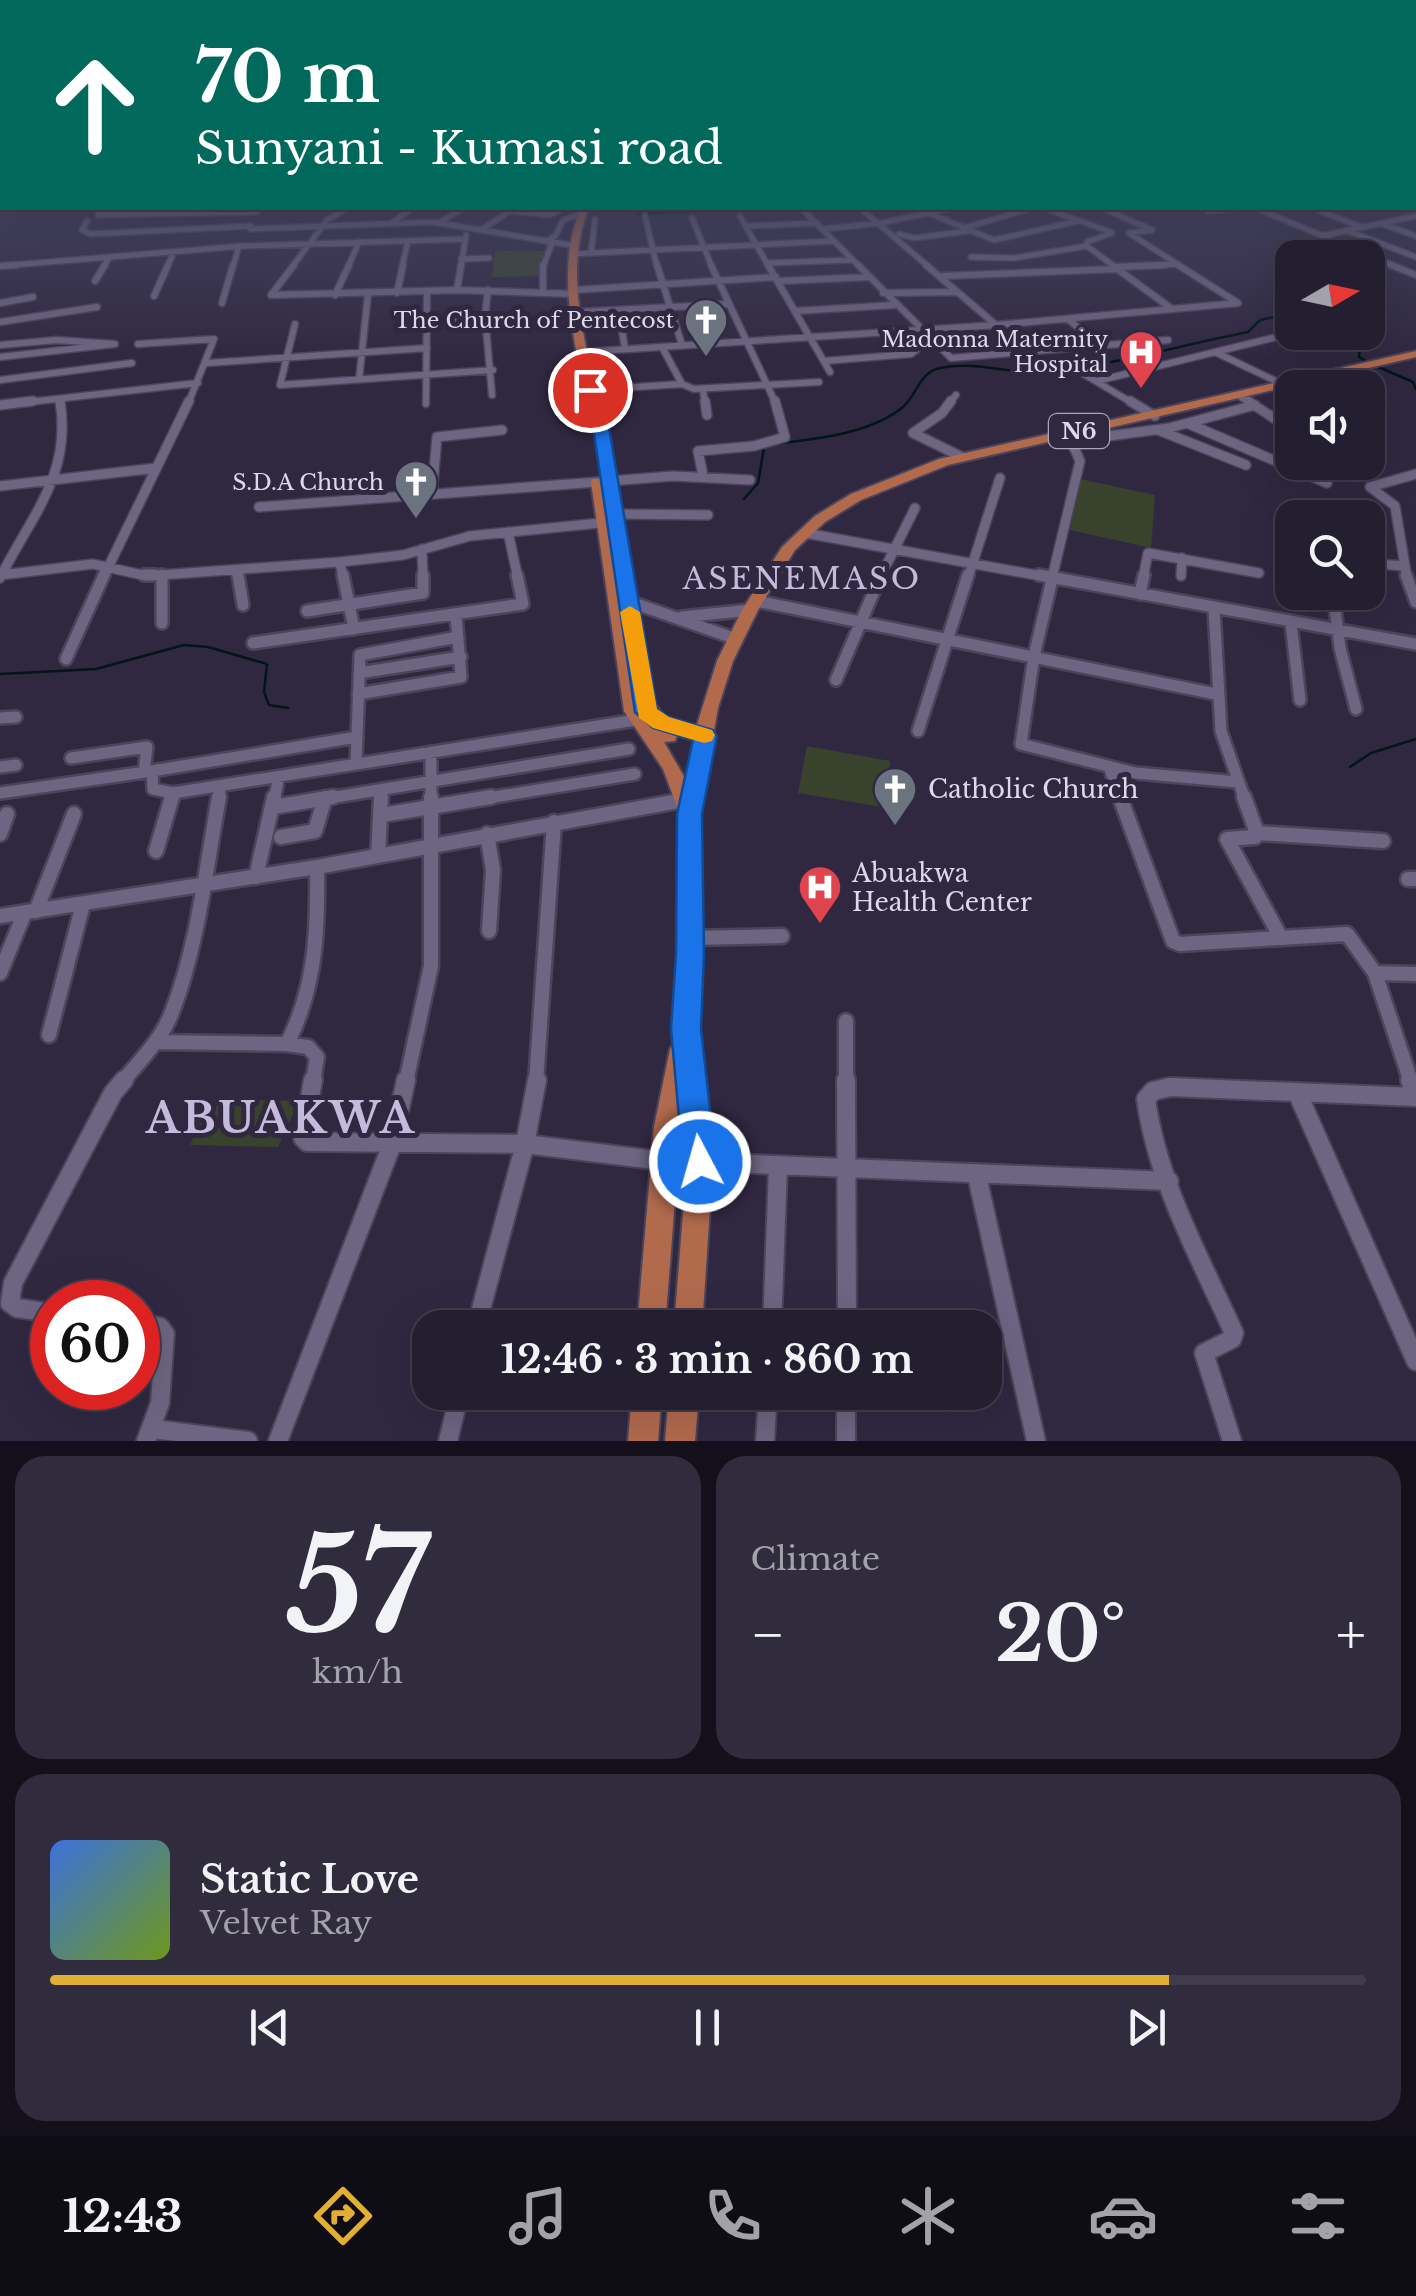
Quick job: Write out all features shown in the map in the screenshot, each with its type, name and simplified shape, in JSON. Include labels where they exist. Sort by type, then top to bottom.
[{"type":"main road","points":[[578,226],[571,250],[574,292],[641,724],[665,756],[687,807]]},
{"type":"main road","name":"N6","points":[[1348,370],[1416,354]]},
{"type":"main road","name":"N6","points":[[689,1310],[700,1162],[686,1029],[690,938],[687,807],[708,714],[736,639],[789,547],[867,491],[962,457],[1072,436],[1275,388]]},
{"type":"main road","points":[[610,520],[647,712],[704,740]]},
{"type":"main road","points":[[674,727],[708,714]]},
{"type":"main road","points":[[641,724],[704,740]]},
{"type":"main road","name":"N6","points":[[652,1310],[666,1127],[686,1029]]},
{"type":"main road","points":[[643,1441],[646,1410]]},
{"type":"main road","points":[[680,1441],[683,1410]]},
{"type":"street","points":[[84,226],[82,230],[91,234],[305,226]]},
{"type":"street","points":[[323,226],[288,277],[274,286],[271,295],[456,290],[574,292],[717,280],[869,277]]},
{"type":"street","points":[[456,226],[591,253],[834,241]]},
{"type":"street","points":[[481,230],[487,226]]},
{"type":"street","points":[[542,292],[543,264],[558,226]]},
{"type":"street","points":[[591,253],[594,226]]},
{"type":"street","points":[[647,226],[682,345]]},
{"type":"street","points":[[697,226],[786,437],[754,446],[702,449],[698,454],[702,476]]},
{"type":"street","points":[[749,226],[830,372]]},
{"type":"street","points":[[820,226],[946,356],[958,359],[1168,340]]},
{"type":"street","points":[[885,226],[996,325]]},
{"type":"street","points":[[958,226],[988,239],[1015,238],[1059,226]]},
{"type":"street","points":[[892,232],[914,238],[977,226]]},
{"type":"street","points":[[1094,226],[1112,232],[1152,230],[1143,226]]},
{"type":"street","points":[[1298,226],[1416,275]]},
{"type":"street","points":[[1320,236],[1365,226]]},
{"type":"street","points":[[1389,226],[1416,236]]},
{"type":"street","points":[[222,303],[251,227]]},
{"type":"street","points":[[456,290],[464,240],[470,229]]},
{"type":"street","points":[[1346,230],[1416,257]]},
{"type":"street","points":[[1087,246],[1087,242],[1112,232]]},
{"type":"street","points":[[583,352],[996,325],[1238,304],[1129,233]]},
{"type":"street","points":[[908,245],[914,238]]},
{"type":"street","points":[[974,275],[971,256],[976,246],[988,239]]},
{"type":"street","points":[[0,266],[241,246],[464,240]]},
{"type":"street","points":[[397,292],[408,241]]},
{"type":"street","points":[[335,295],[358,242]]},
{"type":"street","points":[[971,256],[1014,258],[1087,246],[1172,309]]},
{"type":"street","points":[[154,296],[174,252]]},
{"type":"street","points":[[95,281],[109,258]]},
{"type":"street","points":[[461,259],[489,258]]},
{"type":"street","points":[[769,263],[850,260]]},
{"type":"street","points":[[941,276],[1178,264]]},
{"type":"street","points":[[488,290],[484,320],[493,370],[492,396]]},
{"type":"street","points":[[426,405],[427,292]]},
{"type":"street","points":[[882,292],[903,296],[957,292]]},
{"type":"street","points":[[359,380],[368,294]]},
{"type":"street","points":[[796,311],[893,303],[903,296]]},
{"type":"street","points":[[0,303],[33,298]]},
{"type":"street","points":[[578,312],[729,304]]},
{"type":"street","points":[[0,322],[97,307]]},
{"type":"street","points":[[1068,318],[1100,346]]},
{"type":"street","points":[[427,324],[484,320]]},
{"type":"street","points":[[295,324],[280,385],[493,370]]},
{"type":"street","points":[[622,330],[626,349]]},
{"type":"street","points":[[1096,381],[1275,337]]},
{"type":"street","points":[[66,659],[106,567],[198,383],[213,339],[138,344]]},
{"type":"street","points":[[824,361],[912,354],[930,339]]},
{"type":"street","points":[[0,345],[56,340],[115,344],[0,357]]},
{"type":"street","points":[[662,346],[682,384]]},
{"type":"street","points":[[207,363],[426,348]]},
{"type":"street","points":[[1215,352],[1275,381]]},
{"type":"street","points":[[0,380],[132,363]]},
{"type":"street","points":[[1072,366],[1155,416]]},
{"type":"street","points":[[590,390],[682,384],[703,390],[819,382]]},
{"type":"street","points":[[0,406],[198,383]]},
{"type":"street","points":[[703,390],[707,415]]},
{"type":"street","points":[[956,394],[942,413],[913,432],[962,457]]},
{"type":"street","points":[[1240,396],[1275,419]]},
{"type":"street","points":[[0,576],[62,463],[67,432],[60,399]]},
{"type":"street","points":[[1238,782],[1109,767],[1021,744],[1034,656],[1080,461],[1072,436],[1158,430],[1254,405]]},
{"type":"street","points":[[1189,424],[1327,484]]},
{"type":"street","points":[[432,494],[437,437],[502,430]]},
{"type":"street","points":[[1158,430],[1246,466]]},
{"type":"street","points":[[0,486],[156,468]]},
{"type":"street","points":[[1416,474],[1370,487],[1395,506],[1403,566],[1416,602]]},
{"type":"street","points":[[259,507],[702,476],[750,480]]},
{"type":"street","points":[[918,731],[1000,478]]},
{"type":"street","points":[[836,680],[915,508]]},
{"type":"street","points":[[0,576],[86,564],[131,575],[162,575],[340,562],[403,555],[470,536],[610,520],[708,516]]},
{"type":"street","points":[[253,643],[524,602],[508,532]]},
{"type":"street","points":[[805,532],[892,551],[1416,644]]},
{"type":"street","points":[[307,611],[424,592],[422,549]]},
{"type":"street","points":[[1140,594],[1148,552],[1260,573]]},
{"type":"street","points":[[1181,576],[1182,558]]},
{"type":"street","points":[[340,562],[354,630]]},
{"type":"street","points":[[1385,565],[1403,566]]},
{"type":"street","points":[[238,570],[243,604]]},
{"type":"street","points":[[162,575],[162,623]]},
{"type":"street","points":[[628,601],[736,639]]},
{"type":"street","points":[[682,617],[753,605],[861,622],[1216,694]]},
{"type":"street","points":[[1214,608],[1221,731],[1257,833]]},
{"type":"street","points":[[1335,610],[1356,709]]},
{"type":"street","points":[[358,694],[460,677],[456,615]]},
{"type":"street","points":[[1291,624],[1300,700]]},
{"type":"street","points":[[356,763],[359,673],[364,652],[458,637]]},
{"type":"street","points":[[359,673],[460,657]]},
{"type":"street","points":[[0,718],[16,718]]},
{"type":"street","points":[[72,758],[147,747],[148,772],[154,790],[172,794],[356,763],[641,724]]},
{"type":"street","points":[[0,793],[357,736]]},
{"type":"street","points":[[273,806],[629,749]]},
{"type":"street","points":[[278,1441],[392,1144],[430,966],[429,844],[434,807],[431,752]]},
{"type":"street","points":[[0,767],[16,765]]},
{"type":"street","points":[[1109,767],[1173,941],[1180,944],[1347,934],[1375,973],[1416,1098],[1170,1087],[1154,1090],[1146,1099],[1146,1114],[1169,1181],[1234,1333],[1232,1339],[1204,1352],[1232,1441]]},
{"type":"street","points":[[382,815],[634,774]]},
{"type":"street","points":[[256,877],[278,776]]},
{"type":"street","points":[[30,1310],[10,1303],[13,1283],[114,1092],[156,1042],[172,1013],[203,885],[221,786]]},
{"type":"street","points":[[378,855],[382,789]]},
{"type":"street","points":[[156,851],[172,794]]},
{"type":"street","points":[[281,837],[315,831],[325,798]]},
{"type":"street","points":[[0,916],[317,867],[554,822],[687,807]]},
{"type":"street","points":[[0,834],[7,814]]},
{"type":"street","points":[[0,973],[74,814]]},
{"type":"street","points":[[481,1310],[525,1144],[540,1064],[554,822]]},
{"type":"street","points":[[1281,938],[1227,840],[1257,833],[1382,841]]},
{"type":"street","points":[[486,834],[493,870],[490,931]]},
{"type":"street","points":[[287,1044],[313,986],[318,946],[317,867]]},
{"type":"street","points":[[50,1036],[83,904]]},
{"type":"street","points":[[690,938],[782,936]]},
{"type":"street","points":[[1375,973],[1416,974]]},
{"type":"street","points":[[846,1021],[847,1310]]},
{"type":"street","points":[[156,1042],[308,1047],[316,1057],[303,1138],[392,1144],[525,1144],[664,1161]]},
{"type":"street","points":[[1298,1092],[1416,1361]]},
{"type":"street","points":[[700,1162],[1169,1181]]},
{"type":"street","points":[[773,1310],[778,1166]]},
{"type":"street","points":[[977,1176],[1036,1441]]},
{"type":"street","points":[[160,1327],[165,1334],[165,1369],[160,1391]]},
{"type":"street","points":[[156,1410],[150,1435],[248,1441]]},
{"type":"street","points":[[448,1441],[456,1410]]},
{"type":"street","points":[[765,1441],[767,1410]]},
{"type":"street","points":[[846,1410],[846,1441]]},
{"type":"green space","points":[[495,251],[546,251],[542,276],[492,277]]},
{"type":"green space","points":[[1080,479],[1155,495],[1151,548],[1070,530]]},
{"type":"green space","points":[[807,746],[890,761],[889,808],[798,793]]},
{"type":"green space","points":[[211,1099],[299,1101],[278,1147],[190,1145]]},
{"type":"waterway","points":[[781,443],[829,436],[878,422],[904,406],[923,379],[940,368],[966,366],[1033,372],[1071,369],[1248,332],[1260,320],[1275,317]]},
{"type":"waterway","points":[[1360,350],[1359,357],[1369,363]]},
{"type":"waterway","points":[[1376,366],[1413,382],[1416,389]]},
{"type":"waterway","points":[[744,499],[758,483],[764,448]]},
{"type":"waterway","points":[[0,674],[96,669],[184,645],[208,647],[267,664],[264,692],[269,705],[288,708]]},
{"type":"waterway","points":[[1350,767],[1371,753],[1416,739]]},
{"type":"slow traffic","points":[[630,612],[647,712],[661,723],[704,735]]},
{"type":"place","name":"The Church of Pentecost","points":[[706,358]]},
{"type":"place","name":"Madonna Maternity Hospital","points":[[1141,390]]},
{"type":"place","name":"S.D.A Church","points":[[416,520]]},
{"type":"place","name":"Catholic Church","points":[[895,827]]},
{"type":"place","name":"Abuakwa Health Center","points":[[820,925]]},
{"type":"district","name":"ASENEMASO","points":[[802,579]]},
{"type":"district","name":"ABUAKWA","points":[[281,1118]]},
{"type":"route","points":[[590,390],[598,410],[643,700],[653,719],[705,736],[690,814],[686,1029],[700,1162]]}]
